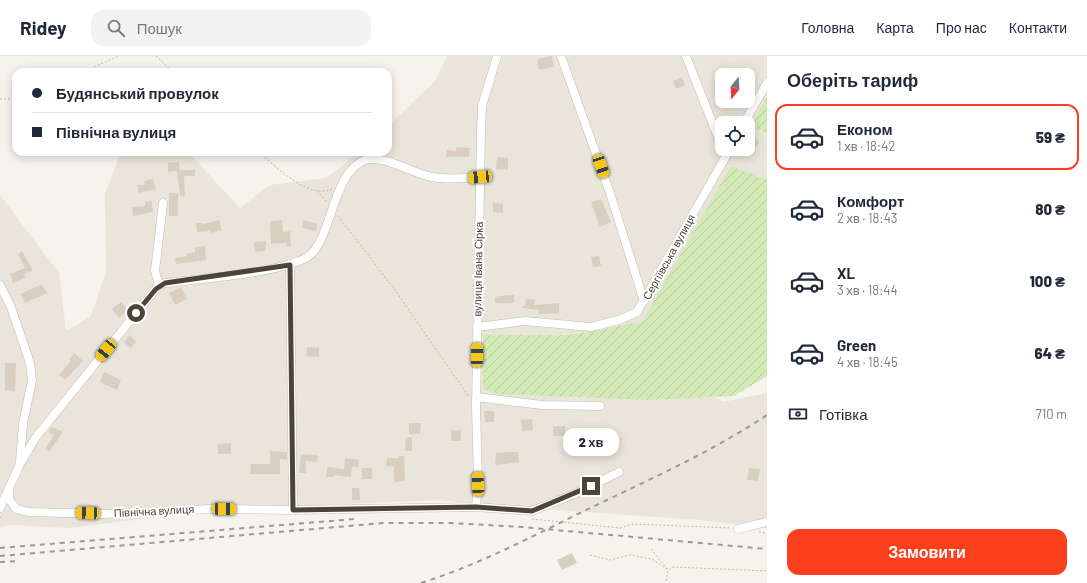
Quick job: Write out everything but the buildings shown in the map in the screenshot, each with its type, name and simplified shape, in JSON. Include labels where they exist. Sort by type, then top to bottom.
[{"type":"street","name":"вулиця Івана Сірка","points":[[476,507],[478,484],[476,407],[477,327],[482,106],[497,56]]},
{"type":"street","points":[[562,56],[610,193],[644,301]]},
{"type":"street","points":[[686,56],[715,126]]},
{"type":"street","points":[[748,116],[767,83]]},
{"type":"street","name":"Сергіївська вулиця","points":[[477,327],[525,322],[591,327],[632,316],[637,312],[644,301],[722,156]]},
{"type":"street","points":[[0,508],[20,464],[36,437],[159,285],[290,265],[311,254],[317,246],[331,208],[348,176],[355,167],[367,160],[387,162],[418,174],[434,178],[455,179],[480,177]]},
{"type":"street","points":[[159,285],[156,271],[163,203]]},
{"type":"street","points":[[290,265],[293,510]]},
{"type":"street","points":[[0,285],[11,307],[23,342],[30,363],[32,380],[23,424],[20,464]]},
{"type":"street","points":[[476,397],[542,405],[600,406]]},
{"type":"street","name":"Північна вулиця","points":[[16,509],[29,512],[103,514],[211,509],[293,510],[476,507],[532,511],[577,493],[619,472]]},
{"type":"street","points":[[9,489],[8,499],[16,509]]},
{"type":"street","points":[[738,529],[767,522]]},
{"type":"path","points":[[92,68],[119,56]]},
{"type":"path","points":[[156,56],[169,68]]},
{"type":"path","points":[[0,99],[12,99]]},
{"type":"path","points":[[264,156],[288,177],[317,191],[395,290],[425,336],[476,407]]},
{"type":"path","points":[[317,191],[328,191],[333,188]]},
{"type":"path","points":[[0,518],[16,509]]},
{"type":"path","points":[[532,519],[620,528],[633,524],[738,529]]},
{"type":"path","points":[[752,531],[767,533]]},
{"type":"path","points":[[652,549],[668,570],[666,583]]},
{"type":"path","points":[[590,555],[610,560],[630,555],[652,559],[668,570]]},
{"type":"path","points":[[668,570],[674,567],[767,572]]},
{"type":"shaded area","points":[[447,56],[767,56],[767,252],[659,361],[723,402],[767,393],[767,528],[699,520],[501,506],[439,500],[225,509],[68,528],[12,525],[0,527],[0,195],[59,273],[66,331],[91,316],[106,272],[105,194],[119,156],[192,156],[240,208],[270,185],[326,178],[355,156],[392,156],[392,122],[436,80]]},
{"type":"green space","points":[[767,97],[767,133],[755,128],[755,119]]},
{"type":"green space","points":[[731,166],[767,180],[767,376],[734,396],[650,400],[499,394],[483,389],[483,335],[569,335],[642,322]]},
{"type":"railway","points":[[421,583],[463,568],[504,550],[700,454],[767,415]]},
{"type":"railway","points":[[0,548],[355,519]]},
{"type":"railway","points":[[0,556],[383,523],[451,523],[522,527],[767,549]]},
{"type":"railway","points":[[0,562],[18,561]]},
{"type":"route","points":[[136,313],[159,285],[165,283],[290,265],[293,510],[476,507],[501,510],[532,511],[591,486]]}]
